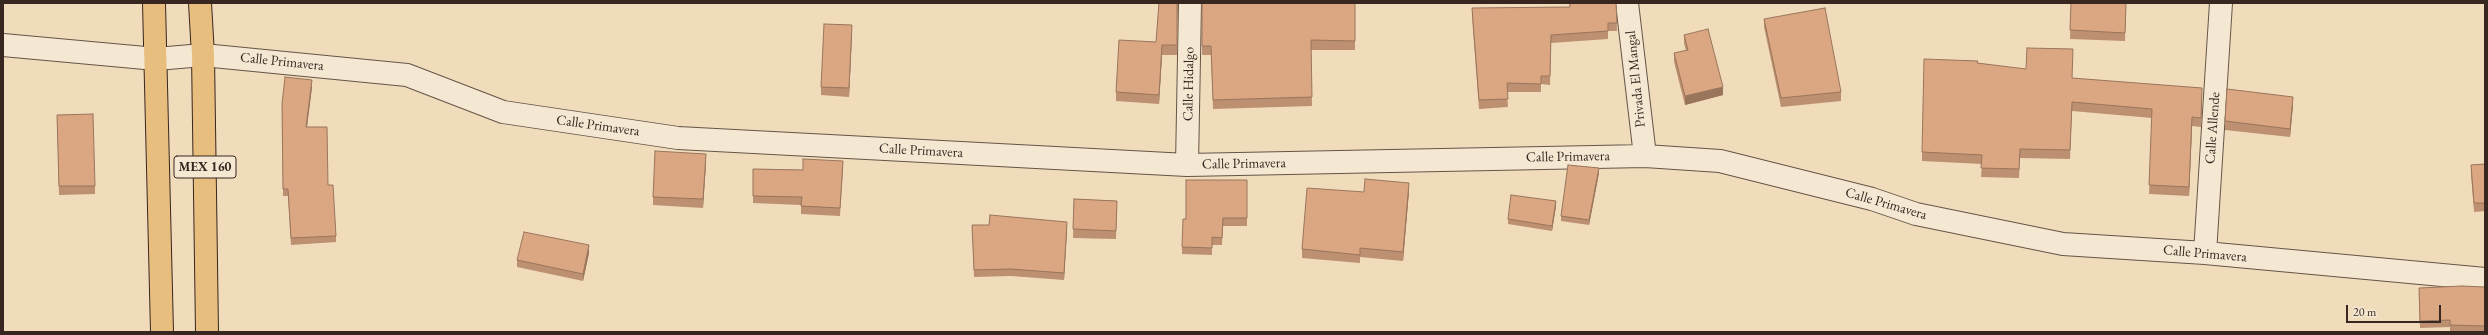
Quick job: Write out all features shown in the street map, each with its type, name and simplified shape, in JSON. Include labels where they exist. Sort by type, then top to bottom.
[{"type":"main road","name":"MEX 160","points":[[154,3],[162,332]]},
{"type":"main road","name":"MEX 160","points":[[200,3],[203,54],[207,332]]},
{"type":"street","name":"Calle Hidalgo","points":[[1187,165],[1190,3]]},
{"type":"street","name":"Privada El Mangal","points":[[1627,3],[1645,156]]},
{"type":"street","name":"Calle Allende","points":[[2205,253],[2221,3]]},
{"type":"street","name":"Calle Primavera","points":[[3,45],[156,59],[203,54],[407,75],[503,112],[678,138],[1187,165],[1645,156],[1720,161],[1872,199],[1916,214],[2063,244],[2205,253],[2485,279]]},
{"type":"building","points":[[1159,3],[1177,3],[1177,45],[1162,45],[1159,95],[1116,92],[1119,40],[1156,42]]},
{"type":"building","points":[[1202,3],[1355,3],[1355,41],[1311,40],[1312,97],[1213,100],[1211,46],[1202,46]]},
{"type":"building","points":[[1570,3],[1616,3],[1617,23],[1608,23],[1608,31],[1551,35],[1550,76],[1541,76],[1541,84],[1507,83],[1508,99],[1479,100],[1472,8],[1570,7]]},
{"type":"building","points":[[2071,3],[2126,3],[2125,33],[2070,30]]},
{"type":"building","points":[[1825,8],[1841,92],[1781,98],[1764,19]]},
{"type":"building","points":[[824,24],[852,25],[849,88],[821,87]]},
{"type":"building","points":[[1708,29],[1723,87],[1685,96],[1674,53],[1688,50],[1684,35]]},
{"type":"building","points":[[2027,48],[2073,49],[2072,78],[2202,88],[2201,118],[2192,117],[2189,187],[2149,185],[2152,109],[2072,102],[2070,150],[2020,149],[2019,169],[1981,168],[1982,155],[1922,152],[1924,59],[1978,61],[1977,63],[2026,69]]},
{"type":"building","points":[[285,77],[312,80],[306,127],[327,127],[328,185],[333,185],[336,236],[291,238],[288,189],[283,189],[282,104]]},
{"type":"building","points":[[2227,89],[2293,97],[2290,129],[2225,121]]},
{"type":"building","points":[[93,114],[95,186],[59,186],[57,115]]},
{"type":"building","points":[[655,151],[706,154],[703,199],[653,197]]},
{"type":"building","points":[[803,159],[843,161],[840,208],[801,206],[802,197],[753,196],[753,169],[803,170]]},
{"type":"building","points":[[2485,164],[2485,203],[2474,203],[2471,165]]},
{"type":"building","points":[[1568,165],[1599,168],[1589,220],[1561,216]]},
{"type":"building","points":[[1365,179],[1409,183],[1403,252],[1360,248],[1360,255],[1302,249],[1307,188],[1364,192]]},
{"type":"building","points":[[1186,180],[1247,180],[1247,218],[1223,218],[1222,238],[1212,237],[1212,248],[1182,247],[1183,219],[1186,219]]},
{"type":"building","points":[[1511,195],[1556,201],[1552,226],[1508,219]]},
{"type":"building","points":[[1074,199],[1117,201],[1116,231],[1073,229]]},
{"type":"building","points":[[990,215],[1067,222],[1064,273],[1011,269],[974,270],[972,225],[989,225]]},
{"type":"building","points":[[524,232],[589,245],[583,274],[517,260]]},
{"type":"building","points":[[2462,286],[2485,287],[2485,326],[2450,325],[2450,320],[2420,321],[2419,288]]}]
